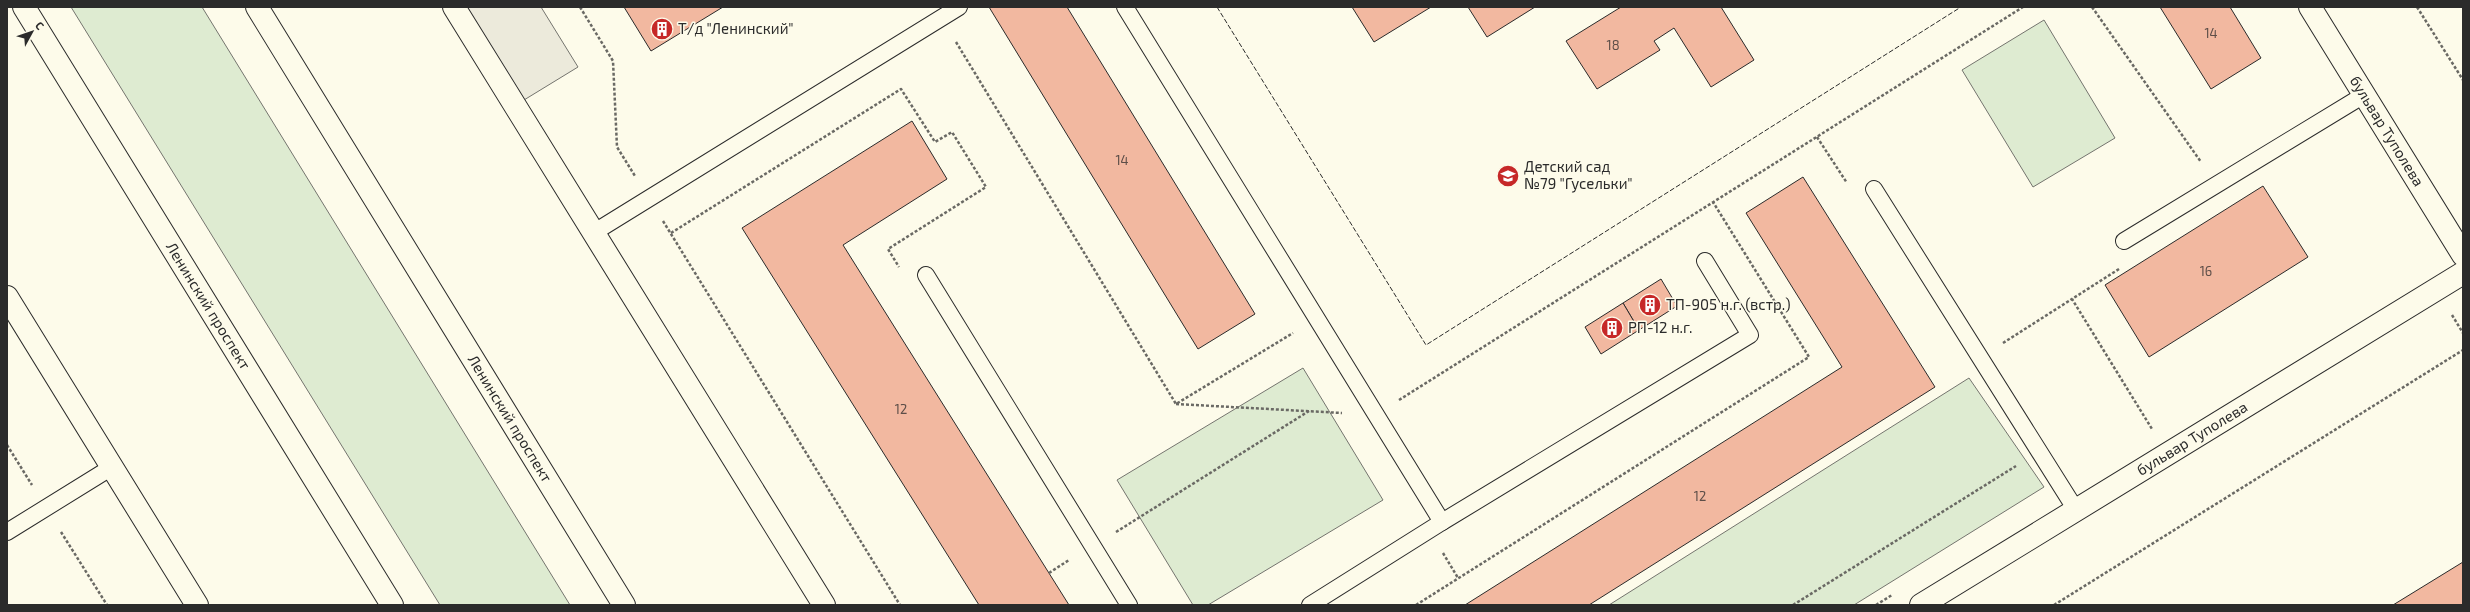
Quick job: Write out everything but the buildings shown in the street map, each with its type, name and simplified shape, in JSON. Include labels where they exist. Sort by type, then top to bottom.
[{"type":"street","name":"Ленинский проспект","points":[[24,7],[392,605]]},
{"type":"street","name":"Ленинский проспект","points":[[257,7],[624,605]]},
{"type":"street","points":[[454,7],[824,605]]},
{"type":"street","name":"бульвар Туполева","points":[[2310,7],[2463,255]]},
{"type":"street","name":"бульвар Туполева","points":[[1921,605],[2463,272]]},
{"type":"street","points":[[7,297],[197,605]]},
{"type":"lane","points":[[594,233],[959,7]]},
{"type":"lane","points":[[1125,7],[1442,522]]},
{"type":"lane","points":[[2124,241],[2364,95]]},
{"type":"lane","points":[[1874,189],[2076,510]]},
{"type":"lane","points":[[1310,605],[1442,522],[1750,334],[1705,261]]},
{"type":"lane","points":[[926,275],[1129,605]]},
{"type":"lane","points":[[7,532],[112,468]]},
{"type":"path","points":[[580,7],[613,61],[618,147],[900,605]]},
{"type":"path","points":[[1176,404],[1376,414],[2023,7]]},
{"type":"path","points":[[2092,7],[2217,184]]},
{"type":"path","points":[[2417,7],[2463,80]]},
{"type":"path","points":[[942,18],[1176,404]]},
{"type":"path","points":[[1980,357],[2124,266]]},
{"type":"path","points":[[2072,299],[2154,433]]},
{"type":"path","points":[[1176,404],[1316,318]]},
{"type":"path","points":[[2054,605],[2463,350]]},
{"type":"path","points":[[1049,573],[1309,411]]},
{"type":"path","points":[[1793,605],[2020,463]]},
{"type":"green space","points":[[71,7],[202,7],[570,605],[440,605]]},
{"type":"green space","points":[[2044,20],[2115,138],[2033,187],[1962,70]]},
{"type":"green space","points":[[1303,368],[1383,500],[1208,605],[1193,605],[1117,480]]},
{"type":"green space","points":[[1969,378],[2044,487],[1854,605],[1609,605]]},
{"type":"shaded area","points":[[466,7],[541,7],[578,67],[524,100]]},
{"type":"fence","points":[[1217,7],[1426,345],[1961,7]]},
{"type":"place","name":"Т/д \"Ленинский\"","points":[[662,29]]},
{"type":"place","name":"Детский сад №79 \"Гусельки\"","points":[[1508,176]]},
{"type":"place","name":"ТП-905 н.г. (встр.)","points":[[1650,305]]},
{"type":"place","name":"РП-12 н.г.","points":[[1612,328]]}]
